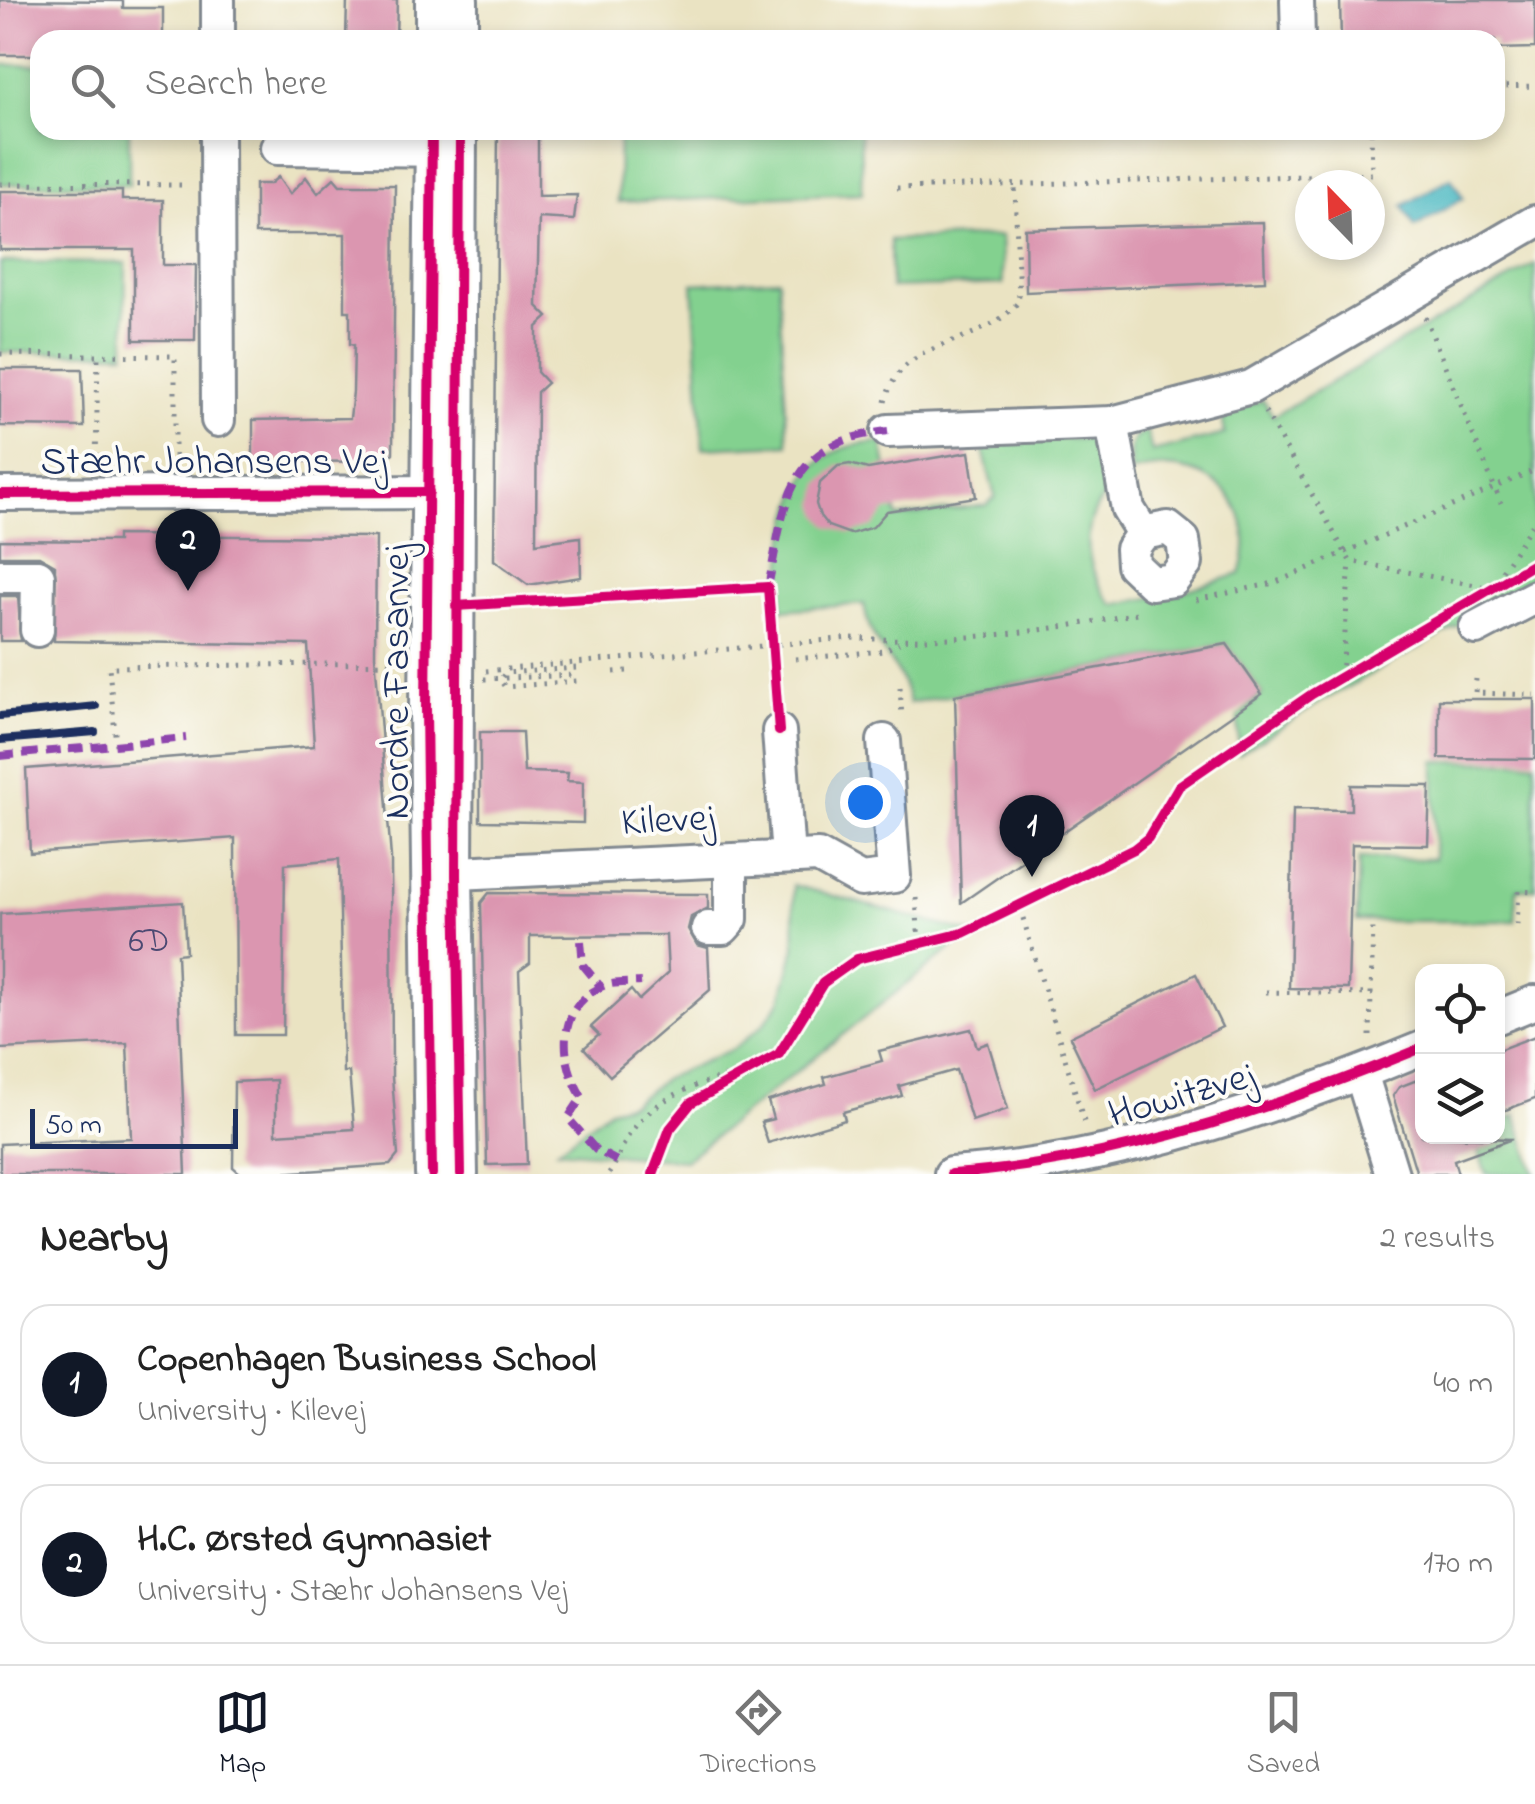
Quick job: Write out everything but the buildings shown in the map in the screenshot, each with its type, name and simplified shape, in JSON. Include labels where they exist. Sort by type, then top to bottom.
[{"type":"street","points":[[218,0],[218,30]]},
{"type":"street","points":[[432,0],[432,30]]},
{"type":"street","points":[[461,0],[461,30]]},
{"type":"street","points":[[1297,0],[1298,30]]},
{"type":"street","points":[[217,140],[218,420]]},
{"type":"street","name":"Nordre Fasanvej","points":[[277,148],[446,140],[441,874],[432,1174]]},
{"type":"street","points":[[888,430],[1112,422],[1251,387],[1535,222]]},
{"type":"street","points":[[1112,422],[1128,509],[1142,533]]},
{"type":"street","name":"Nordre Fasanvej","points":[[443,492],[428,663],[461,1174]]},
{"type":"street","name":"Stæhr Johansens Vej","points":[[0,494],[443,492]]},
{"type":"street","points":[[0,576],[38,576],[37,630]]},
{"type":"street","points":[[1476,613],[1528,584]]},
{"type":"street","points":[[779,731],[788,857]]},
{"type":"street","name":"Kilevej","points":[[441,874],[818,856],[861,880],[894,876],[884,741]]},
{"type":"street","points":[[708,928],[723,928],[731,919],[731,861]]},
{"type":"street","points":[[1505,1014],[1535,1002]]},
{"type":"street","name":"Howitzvej","points":[[951,1174],[1099,1164],[1415,1051]]},
{"type":"street","points":[[1368,1070],[1392,1174]]},
{"type":"path","points":[[1505,87],[1535,86]]},
{"type":"path","points":[[898,188],[1372,174],[1370,140]]},
{"type":"path","points":[[0,184],[217,185]]},
{"type":"path","points":[[888,430],[885,402],[890,380],[902,367],[916,354],[962,341],[1010,312],[1019,300],[1015,186]]},
{"type":"path","points":[[1414,291],[1501,503]]},
{"type":"path","points":[[0,354],[175,356],[176,493]]},
{"type":"path","points":[[96,494],[98,354]]},
{"type":"path","points":[[1251,387],[1350,562],[1491,588],[1528,584]]},
{"type":"path","points":[[1182,604],[1274,583],[1535,470]]},
{"type":"path","points":[[1476,613],[1535,520]]},
{"type":"path","points":[[1342,676],[1350,562]]},
{"type":"path","points":[[473,672],[772,640],[903,641],[1061,630],[1144,612]]},
{"type":"path","points":[[772,640],[774,660]]},
{"type":"path","points":[[795,659],[883,651],[903,641]]},
{"type":"path","points":[[116,745],[109,667],[428,663]]},
{"type":"path","points":[[1327,685],[1356,668]]},
{"type":"path","points":[[614,672],[627,671]]},
{"type":"path","points":[[505,674],[576,675],[506,687],[500,680],[505,674]]},
{"type":"path","points":[[505,680],[576,675]]},
{"type":"path","points":[[1476,679],[1475,694],[1535,695]]},
{"type":"path","points":[[1517,925],[1519,892],[1535,892]]},
{"type":"path","points":[[1006,914],[1035,900]]},
{"type":"path","points":[[1020,908],[1099,1164]]},
{"type":"path","points":[[1368,1070],[1373,927]]},
{"type":"path","points":[[905,948],[932,943]]},
{"type":"path","points":[[1266,992],[1371,994]]},
{"type":"path","points":[[691,1104],[766,1065]]},
{"type":"path","points":[[609,1174],[629,1134],[654,1107],[680,1089],[766,1065]]},
{"type":"green space","points":[[0,65],[30,65],[30,140],[129,140],[129,185],[0,184]]},
{"type":"green space","points":[[619,140],[860,140],[862,193],[618,202]]},
{"type":"green space","points":[[1001,236],[1003,284],[891,288],[890,240]]},
{"type":"green space","points":[[0,262],[126,263],[125,353],[0,352]]},
{"type":"green space","points":[[1535,264],[1535,583],[1319,703],[1239,754],[1238,717],[1262,694],[1227,644],[909,703],[899,675],[872,633],[864,604],[782,610],[788,529],[810,472],[836,452],[882,442],[897,517],[987,505],[995,497],[980,438],[1094,439],[1101,443],[1112,487],[1093,515],[1088,546],[1096,576],[1113,605],[1177,593],[1240,574],[1245,547],[1243,523],[1235,503],[1203,475],[1157,467],[1131,472],[1130,447],[1135,438],[1147,432],[1152,452],[1225,434],[1222,415],[1263,400],[1273,416]]},
{"type":"green space","points":[[778,279],[788,444],[703,448],[693,284]]},
{"type":"green space","points":[[1435,761],[1535,762],[1535,889],[1517,889],[1515,921],[1357,921],[1359,859],[1434,859]]},
{"type":"green space","points":[[793,885],[971,933],[685,1160],[557,1150],[610,1109],[632,1103],[666,1078],[735,1048],[763,1025],[781,1000],[795,947]]},
{"type":"green space","points":[[1516,1115],[1535,1174],[1486,1174],[1480,1144],[1505,1144],[1505,1120]]},
{"type":"water","points":[[1451,178],[1463,198],[1415,227],[1403,206]]},
{"type":"railway","points":[[0,716],[96,706]]},
{"type":"railway","points":[[0,740],[95,732]]},
{"type":"marked path","points":[[768,587],[780,528],[796,481],[828,448],[854,437],[888,431]]},
{"type":"marked path","points":[[0,756],[186,738]]},
{"type":"marked path","points":[[581,941],[583,965],[601,987]]},
{"type":"marked path","points":[[617,1161],[596,1150],[568,1118],[582,1097],[569,1068],[566,1037],[569,1022],[586,997],[605,985],[641,982]]},
{"type":"cycle path","points":[[432,140],[426,709],[432,1174]]},
{"type":"cycle path","points":[[460,140],[456,875],[461,1174]]},
{"type":"cycle path","points":[[0,494],[429,492]]},
{"type":"cycle path","points":[[653,1174],[670,1129],[691,1103],[779,1054],[823,983],[857,959],[963,933],[1134,849],[1148,838],[1179,786],[1312,694],[1535,563]]},
{"type":"cycle path","points":[[456,606],[768,587],[779,731]]},
{"type":"cycle path","points":[[951,1174],[1070,1158],[1191,1129],[1310,1091],[1415,1051]]},
{"type":"place","name":"H.C. Ørsted Gymnasiet","points":[[188,591]]},
{"type":"place","name":"Copenhagen Business School","points":[[1032,877]]}]
